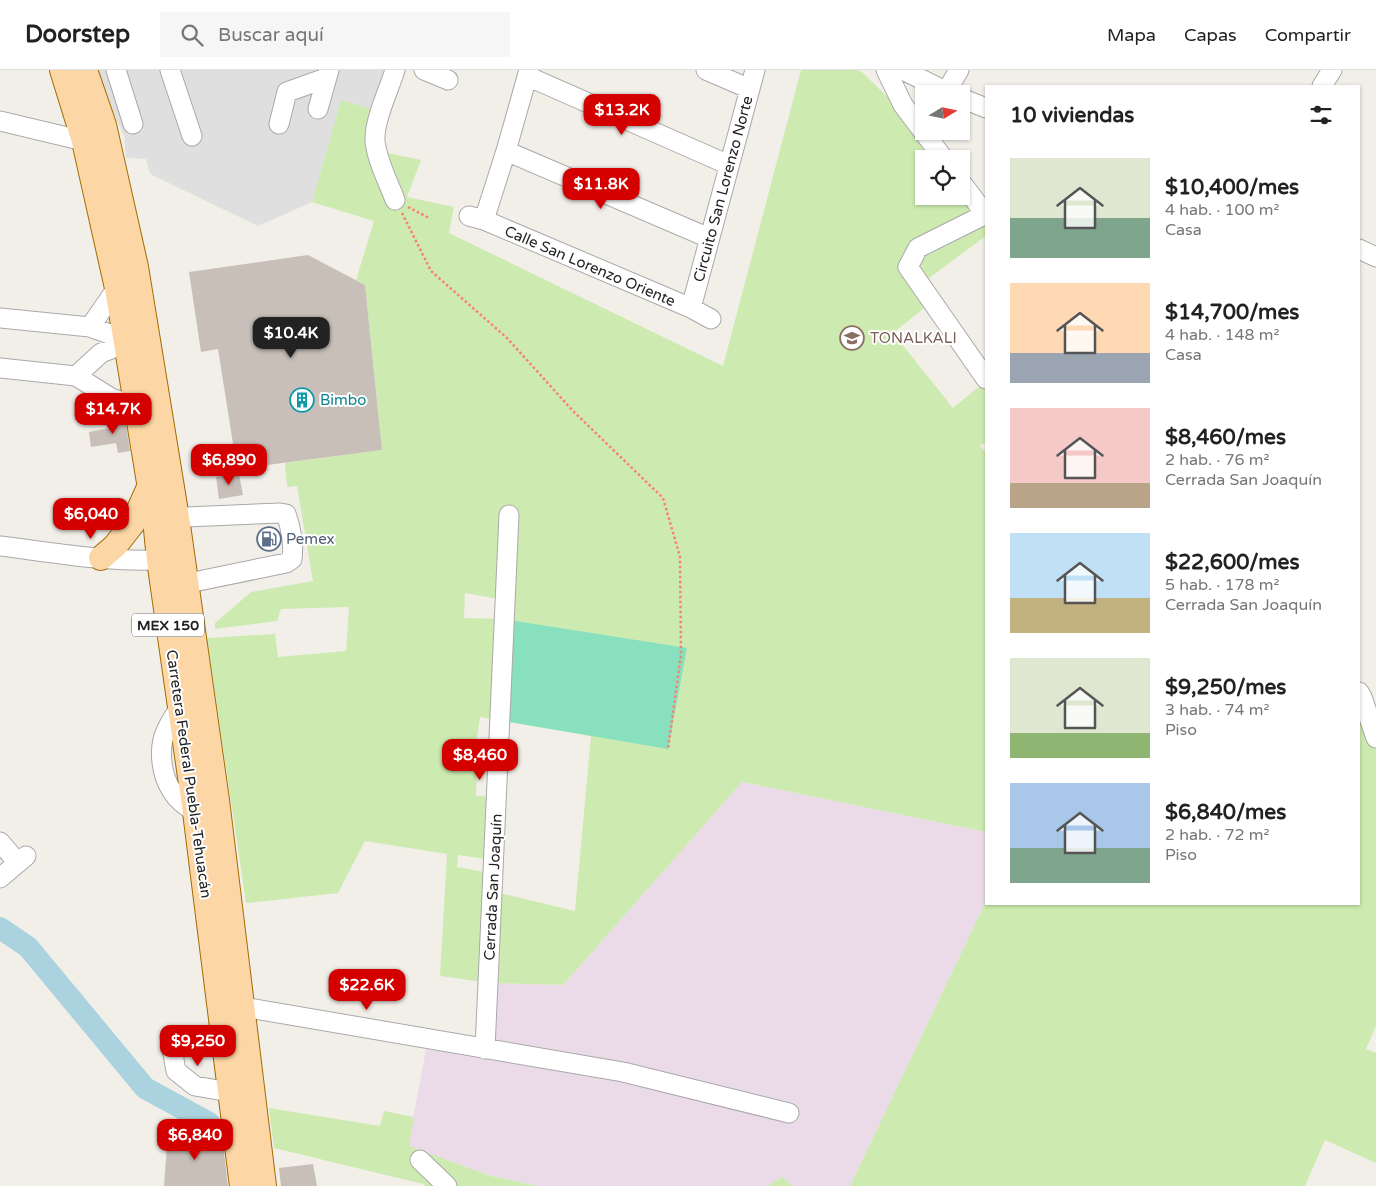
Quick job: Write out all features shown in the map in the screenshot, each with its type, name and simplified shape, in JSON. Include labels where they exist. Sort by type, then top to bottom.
[{"type":"main road","name":"Carretera Federal Puebla-Tehuacán","points":[[62,70],[84,140],[117,288],[150,485],[183,558],[217,800],[264,1186]]},
{"type":"main road","name":"Carretera Federal Puebla-Tehuacán","points":[[85,70],[104,126],[136,267],[166,518],[159,560],[195,812],[242,1186]]},
{"type":"main road","points":[[101,558],[115,546],[133,523],[150,485]]},
{"type":"street","points":[[116,70],[133,124]]},
{"type":"street","points":[[170,70],[192,136]]},
{"type":"street","points":[[395,70],[378,121],[375,140],[378,157],[395,200]]},
{"type":"street","points":[[424,70],[448,80]]},
{"type":"street","points":[[706,70],[750,89]]},
{"type":"street","name":"Circuito San Lorenzo Norte","points":[[691,308],[755,70]]},
{"type":"street","points":[[886,70],[903,105],[937,150]]},
{"type":"street","points":[[903,70],[934,85]]},
{"type":"street","points":[[955,85],[959,70]]},
{"type":"street","points":[[1323,85],[1332,70]]},
{"type":"street","points":[[710,238],[506,151],[528,73],[729,165]]},
{"type":"street","points":[[318,109],[327,74]]},
{"type":"street","points":[[279,124],[288,92],[327,74]]},
{"type":"street","points":[[970,101],[985,108]]},
{"type":"street","points":[[0,121],[84,140]]},
{"type":"street","name":"Calle San Lorenzo Oriente","points":[[506,151],[476,218],[691,308],[711,319]]},
{"type":"street","points":[[970,194],[985,213]]},
{"type":"street","points":[[985,214],[918,248],[908,268],[985,378]]},
{"type":"street","points":[[1360,249],[1376,257]]},
{"type":"street","points":[[90,327],[117,288]]},
{"type":"street","points":[[0,318],[90,327],[127,341]]},
{"type":"street","points":[[76,376],[101,352],[127,341]]},
{"type":"street","points":[[0,368],[76,376],[111,398],[120,401],[137,402]]},
{"type":"street","points":[[163,587],[286,563],[292,559],[293,552],[286,514],[166,518]]},
{"type":"street","name":"Cerrada San Joaquín","points":[[485,1049],[509,515]]},
{"type":"street","points":[[0,546],[101,558],[134,560],[183,558]]},
{"type":"street","points":[[1360,694],[1376,738]]},
{"type":"street","points":[[0,842],[22,859],[0,878]]},
{"type":"street","points":[[243,1007],[623,1072],[789,1113]]},
{"type":"street","points":[[170,1037],[176,1071],[195,1086],[230,1092]]},
{"type":"street","points":[[420,1160],[447,1186]]},
{"type":"path","points":[[395,200],[429,218]]},
{"type":"path","points":[[395,200],[432,271],[507,338],[573,411],[663,498],[680,557],[681,655],[668,749]]},
{"type":"shaded area","points":[[95,70],[397,70],[385,113],[341,100],[312,202],[258,226],[150,174],[146,159],[126,158],[124,136]]},
{"type":"shaded area","points":[[742,782],[985,832],[985,903],[850,1186],[793,1186],[782,1177],[768,1186],[538,1186],[492,1176],[408,1146],[428,1039],[486,1050],[490,983],[563,985]]},
{"type":"green space","points":[[801,70],[858,70],[910,119],[915,125],[915,140],[926,140],[934,150],[915,150],[915,205],[970,204],[985,216],[985,237],[925,281],[934,300],[893,333],[953,408],[981,385],[985,390],[985,442],[980,446],[985,452],[985,832],[742,782],[563,985],[490,983],[440,976],[447,854],[365,841],[338,893],[246,903],[207,638],[275,634],[278,657],[346,651],[349,607],[281,609],[277,621],[215,629],[215,623],[251,592],[313,581],[297,486],[287,487],[285,463],[382,450],[365,285],[356,280],[374,221],[312,202],[341,100],[385,113],[378,151],[421,160],[407,197],[454,207],[449,233],[723,366]],"holes":[[[465,593],[510,601],[509,619],[464,618]],[[480,717],[591,736],[575,911],[495,892],[500,797],[476,796],[477,762],[461,759],[464,742],[476,743]],[[458,855],[487,859],[485,872],[457,867]]]},
{"type":"green space","points":[[509,620],[687,648],[668,749],[504,721]]},
{"type":"green space","points":[[1360,700],[1376,742],[1376,1026],[1366,1049],[1376,1053],[1376,1163],[1325,1140],[1305,1186],[850,1186],[985,903],[985,905],[1360,905]]},
{"type":"green space","points":[[269,1108],[380,1126],[384,1111],[414,1117],[409,1146],[491,1176],[538,1186],[425,1186],[274,1148]]},
{"type":"green space","points":[[782,1177],[793,1186],[768,1186]]},
{"type":"building","points":[[308,255],[365,285],[382,450],[237,469],[218,349],[201,352],[189,272]]},
{"type":"building","points":[[124,413],[130,451],[118,453],[116,443],[91,447],[89,432],[115,427],[113,415]]},
{"type":"building","points":[[239,474],[243,495],[219,499],[216,477]]},
{"type":"building","points":[[168,1132],[222,1136],[228,1186],[164,1186]]},
{"type":"building","points":[[313,1164],[317,1186],[281,1186],[279,1168]]},
{"type":"waterway","points":[[0,928],[28,947],[145,1088],[209,1123]]},
{"type":"place","name":"TONALKALI","points":[[852,338]]},
{"type":"place","name":"Bimbo","points":[[302,400]]},
{"type":"place","name":"Pemex","points":[[269,539]]}]
